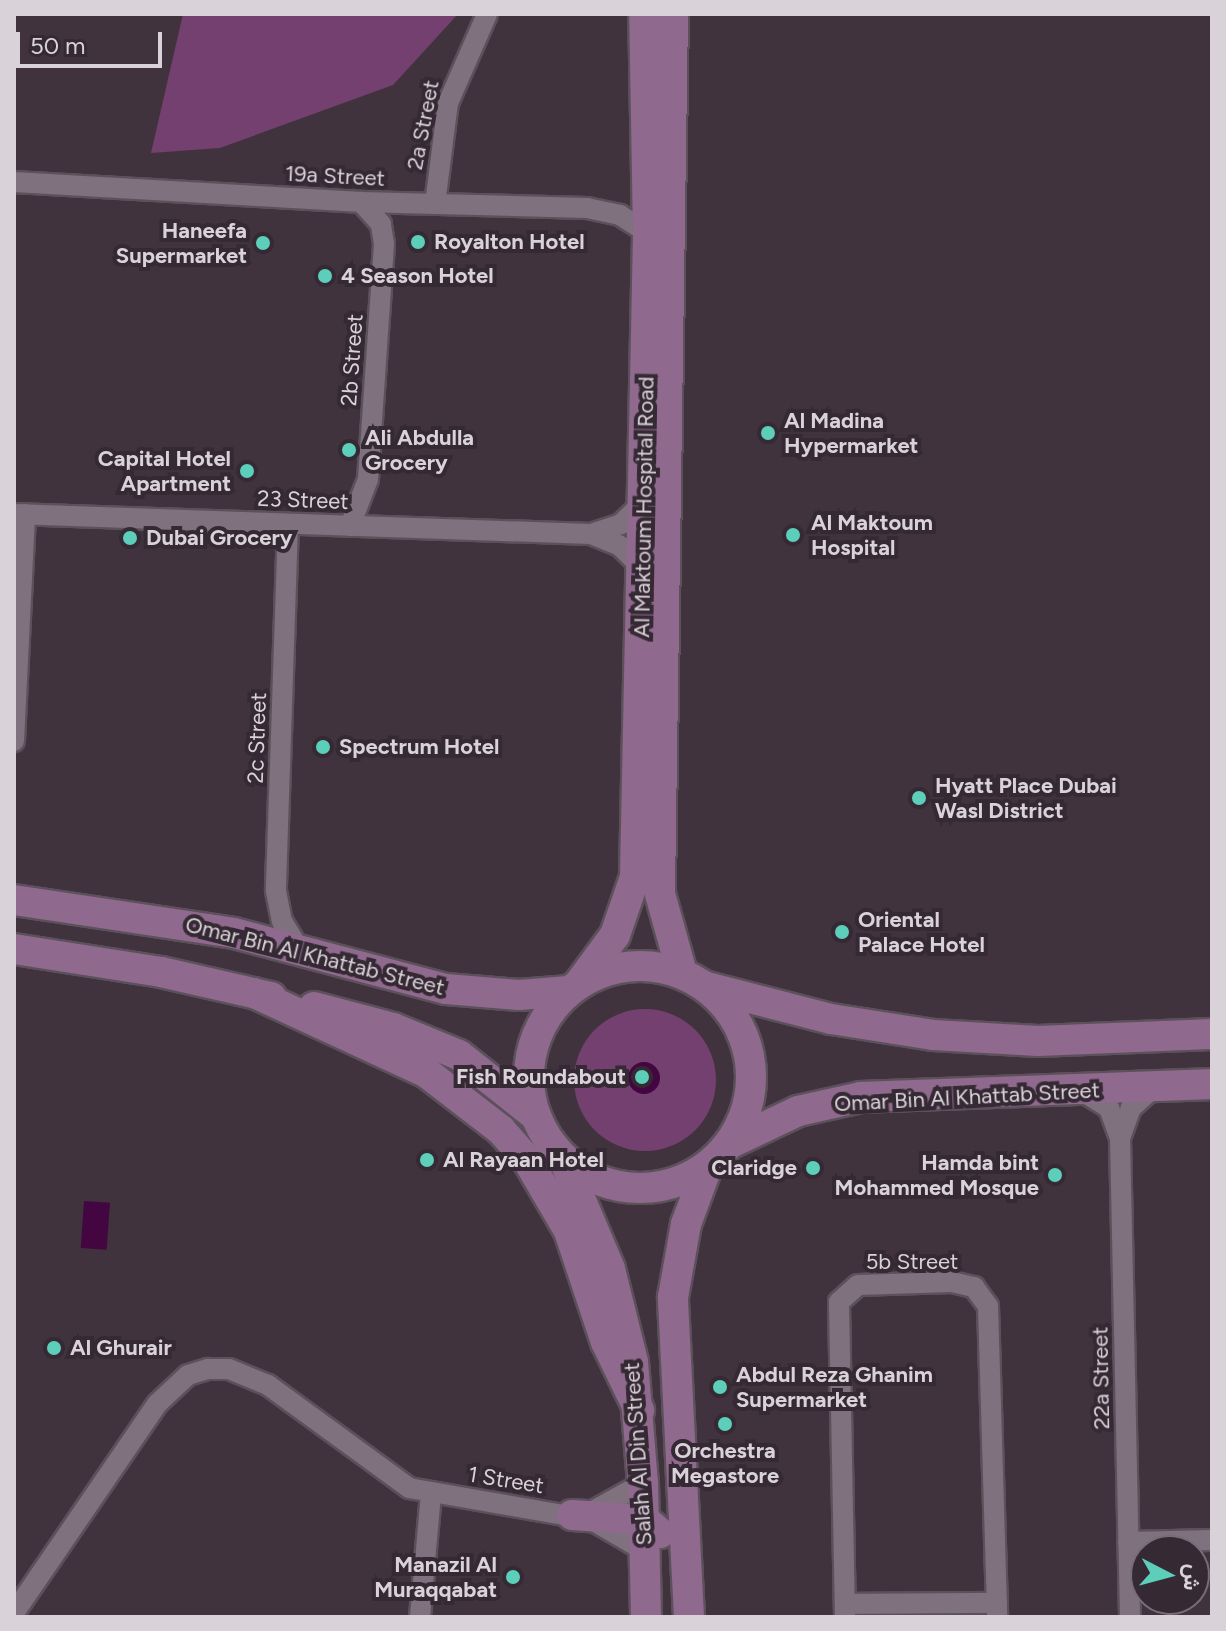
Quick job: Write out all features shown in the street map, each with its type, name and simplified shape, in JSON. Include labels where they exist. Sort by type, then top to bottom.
[{"type":"main road","name":"Al Maktoum Hospital Road","points":[[574,988],[615,935],[635,877],[648,233],[644,14]]},
{"type":"main road","name":"Al Maktoum Hospital Road","points":[[673,14],[660,894],[693,979]]},
{"type":"main road","name":"Omar Bin Al Khattab Street","points":[[14,900],[169,922],[298,948],[446,989],[519,995],[574,988]]},
{"type":"main road","points":[[14,949],[254,993],[427,1039],[489,1074],[536,1116],[563,1159],[608,1184],[633,1188],[673,1183],[708,1165],[731,1143],[746,1111],[752,1076],[746,1042],[730,1011],[693,979]]},
{"type":"main road","points":[[536,1116],[530,1062],[537,1035],[574,988],[637,966],[831,1019],[933,1035],[1038,1041],[1212,1034]]},
{"type":"main road","points":[[254,993],[427,1073],[501,1130],[536,1172],[569,1231],[606,1342],[639,1410]]},
{"type":"main road","name":"Omar Bin Al Khattab Street","points":[[731,1143],[798,1111],[861,1097],[1212,1084]]},
{"type":"main road","name":"Salah Al Din Street","points":[[563,1159],[610,1269],[639,1410],[646,1617]]},
{"type":"main road","name":"Salah Al Din Street","points":[[689,1617],[673,1297],[686,1224],[708,1165]]},
{"type":"main road","points":[[572,1515],[645,1520],[667,1545],[671,1617]]},
{"type":"street","name":"2a Street","points":[[435,204],[448,103],[487,14]]},
{"type":"street","name":"19a Street","points":[[14,182],[361,202],[587,208],[620,215],[648,233]]},
{"type":"street","name":"2b Street","points":[[350,526],[368,479],[384,244],[381,224],[361,202]]},
{"type":"street","name":"23 Street","points":[[19,514],[591,534],[621,524],[644,502]]},
{"type":"street","points":[[14,741],[19,514]]},
{"type":"street","name":"2c Street","points":[[288,524],[276,891],[282,921],[298,948]]},
{"type":"street","name":"23 Street","points":[[591,534],[620,546],[642,568]]},
{"type":"street","name":"22a Street","points":[[1120,1138],[1131,1108],[1154,1087]]},
{"type":"street","name":"22a Street","points":[[1082,1091],[1109,1108],[1120,1138],[1130,1617]]},
{"type":"street","name":"5b Street","points":[[952,1282],[974,1287],[988,1306],[997,1610],[845,1610],[839,1302],[858,1285],[952,1282]]},
{"type":"street","name":"1 Street","points":[[14,1613],[157,1404],[188,1375],[208,1369],[250,1374],[403,1485],[431,1493],[572,1515],[610,1528],[645,1551]]},
{"type":"street","name":"1 Street","points":[[572,1515],[610,1505],[643,1483]]},
{"type":"street","points":[[420,1617],[431,1493]]},
{"type":"street","points":[[1128,1542],[1212,1540]]},
{"type":"shaded area","points":[[183,14],[458,14],[393,85],[220,148],[151,153]]},
{"type":"shaded area","points":[[645,1009],[672,1014],[695,1030],[711,1053],[716,1080],[711,1107],[695,1130],[672,1146],[645,1151],[618,1146],[595,1130],[579,1107],[574,1080],[579,1053],[595,1030],[618,1014]]},
{"type":"shaded area","points":[[644,1062],[655,1067],[660,1078],[655,1089],[644,1094],[633,1089],[628,1078],[633,1067]]},
{"type":"shaded area","points":[[84,1201],[110,1203],[107,1250],[81,1248]]},
{"type":"place","name":"Royalton Hotel","points":[[418,242]]},
{"type":"place","name":"Haneefa Supermarket","points":[[263,243]]},
{"type":"place","name":"4 Season Hotel","points":[[325,276]]},
{"type":"place","name":"Al Madina Hypermarket","points":[[768,433]]},
{"type":"place","name":"Ali Abdulla Grocery","points":[[349,450]]},
{"type":"place","name":"Capital Hotel Apartment","points":[[247,471]]},
{"type":"place","name":"Al Maktoum Hospital","points":[[793,535]]},
{"type":"place","name":"Dubai Grocery","points":[[130,538]]},
{"type":"place","name":"Spectrum Hotel","points":[[323,747]]},
{"type":"place","name":"Hyatt Place Dubai Wasl District","points":[[919,798]]},
{"type":"place","name":"Oriental Palace Hotel","points":[[842,932]]},
{"type":"place","name":"Fish Roundabout","points":[[642,1077]]},
{"type":"place","name":"Al Rayaan Hotel","points":[[427,1160]]},
{"type":"place","name":"Claridge","points":[[813,1168]]},
{"type":"place","name":"Hamda bint Mohammed Mosque","points":[[1055,1175]]},
{"type":"place","name":"Al Ghurair","points":[[54,1348]]},
{"type":"place","name":"Abdul Reza Ghanim Supermarket","points":[[720,1387]]},
{"type":"place","name":"Orchestra Megastore","points":[[725,1424]]},
{"type":"place","name":"Manazil Al Muraqqabat","points":[[513,1577]]}]
